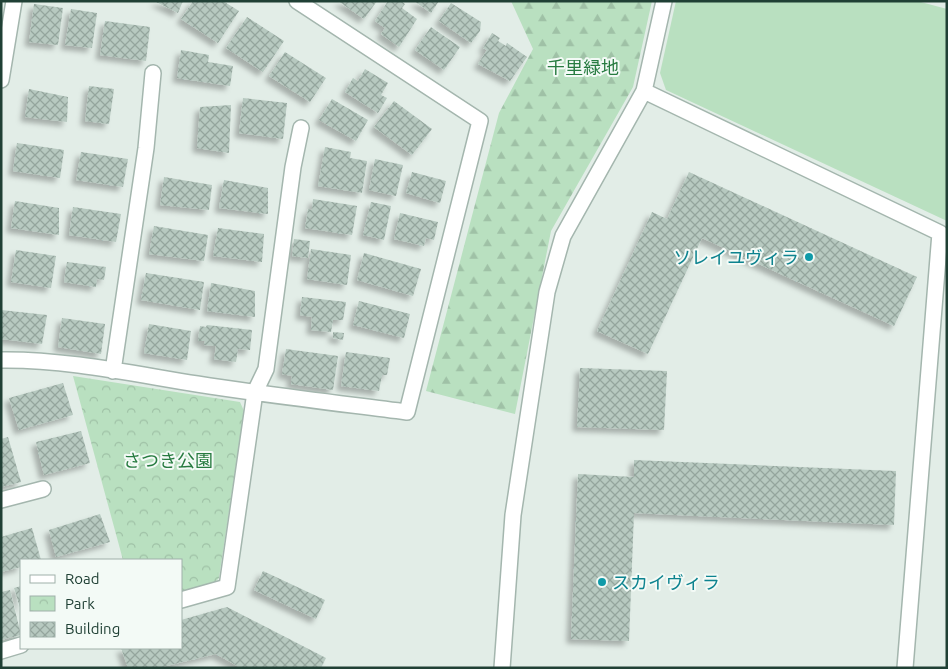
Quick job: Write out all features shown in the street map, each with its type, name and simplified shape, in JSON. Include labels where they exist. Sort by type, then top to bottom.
[{"type":"street","points":[[1,80],[14,1]]},
{"type":"street","points":[[1,360],[20,360],[113,371],[407,412],[480,121],[296,1]]},
{"type":"street","points":[[502,668],[513,515],[547,292],[563,236],[644,91],[664,1]]},
{"type":"street","points":[[113,371],[146,148],[153,73]]},
{"type":"street","points":[[644,91],[940,233],[905,668]]},
{"type":"street","points":[[182,600],[226,587],[255,392],[266,369],[293,167],[301,128]]},
{"type":"street","points":[[1,500],[43,489]]},
{"type":"street","points":[[1,651],[20,645]]},
{"type":"green space","name":"千里緑地","points":[[511,1],[652,1],[633,87],[551,231],[515,414],[426,391],[499,113],[533,49]]},
{"type":"green space","points":[[676,1],[917,1],[947,9],[947,221],[666,90],[660,73]]},
{"type":"green space","name":"さつき公園","points":[[73,376],[240,402],[244,411],[219,578],[212,585],[182,592],[182,559],[123,559]]},
{"type":"building","points":[[154,1],[183,1],[178,13]]},
{"type":"building","points":[[193,1],[223,1],[239,11],[218,43],[181,19]]},
{"type":"building","points":[[338,1],[377,1],[364,19]]},
{"type":"building","points":[[388,1],[401,1],[405,4],[402,8],[417,19],[399,47],[381,34],[385,28],[375,21]]},
{"type":"building","points":[[414,1],[439,1],[431,13]]},
{"type":"building","points":[[451,3],[481,22],[480,31],[471,43],[439,21]]},
{"type":"building","points":[[34,4],[63,8],[58,45],[29,42]]},
{"type":"building","points":[[71,9],[97,13],[92,48],[65,45]]},
{"type":"building","points":[[247,17],[284,41],[263,72],[226,48]]},
{"type":"building","points":[[105,21],[150,27],[146,61],[100,55]]},
{"type":"building","points":[[431,27],[460,47],[444,70],[415,50]]},
{"type":"building","points":[[492,33],[500,38],[498,41],[506,46],[507,43],[527,57],[510,81],[478,64],[487,50],[483,48]]},
{"type":"building","points":[[181,50],[209,55],[208,62],[233,66],[230,86],[177,78]]},
{"type":"building","points":[[285,52],[326,78],[310,102],[269,76]]},
{"type":"building","points":[[365,69],[388,83],[381,95],[387,98],[378,113],[345,92],[353,78],[358,81]]},
{"type":"building","points":[[89,86],[114,89],[109,124],[85,121]]},
{"type":"building","points":[[29,89],[68,97],[67,122],[25,117]]},
{"type":"building","points":[[243,98],[287,103],[283,139],[239,133]]},
{"type":"building","points":[[332,99],[368,120],[356,141],[319,120]]},
{"type":"building","points":[[394,101],[432,129],[412,155],[374,127]]},
{"type":"building","points":[[231,105],[229,153],[197,148],[200,107]]},
{"type":"building","points":[[17,143],[64,150],[60,178],[13,171]]},
{"type":"building","points":[[325,147],[351,152],[350,158],[367,161],[362,193],[318,186]]},
{"type":"building","points":[[81,152],[128,159],[123,187],[76,180]]},
{"type":"building","points":[[375,159],[403,165],[396,196],[369,190]]},
{"type":"building","points":[[412,172],[446,181],[440,203],[406,193]]},
{"type":"building","name":"ソレイユヴィラ","points":[[689,172],[917,277],[894,326],[702,238],[648,354],[597,331],[652,212],[667,219]]},
{"type":"building","points":[[164,177],[212,185],[209,210],[160,205]]},
{"type":"building","points":[[224,180],[268,188],[268,214],[219,208]]},
{"type":"building","points":[[313,199],[357,206],[352,235],[305,228],[308,209],[312,210]]},
{"type":"building","points":[[15,201],[59,208],[59,235],[11,228]]},
{"type":"building","points":[[371,202],[391,206],[384,240],[363,235]]},
{"type":"building","points":[[73,207],[121,214],[116,242],[69,235]]},
{"type":"building","points":[[400,213],[438,222],[434,240],[426,238],[424,246],[394,239]]},
{"type":"building","points":[[154,226],[208,235],[204,261],[149,254]]},
{"type":"building","points":[[218,228],[264,234],[262,262],[213,256]]},
{"type":"building","points":[[294,239],[310,241],[308,258],[292,256]]},
{"type":"building","points":[[311,249],[351,255],[347,285],[307,279]]},
{"type":"building","points":[[16,250],[56,256],[51,288],[11,282]]},
{"type":"building","points":[[364,253],[421,269],[413,296],[357,280]]},
{"type":"building","points":[[67,262],[106,267],[104,280],[97,279],[96,287],[64,282]]},
{"type":"building","points":[[146,273],[204,282],[200,310],[141,300]]},
{"type":"building","points":[[211,283],[255,291],[255,317],[207,311]]},
{"type":"building","points":[[302,297],[346,302],[343,320],[333,320],[331,332],[311,330],[312,317],[300,315]]},
{"type":"building","points":[[359,301],[410,314],[404,338],[353,325]]},
{"type":"building","points":[[1,310],[47,315],[42,344],[1,339]]},
{"type":"building","points":[[62,318],[105,324],[101,354],[58,347]]},
{"type":"building","points":[[149,324],[191,331],[187,360],[144,353]]},
{"type":"building","points":[[207,325],[252,330],[250,350],[238,349],[236,362],[214,359],[216,346],[204,345],[205,341],[198,341],[200,326],[206,327]]},
{"type":"building","points":[[333,332],[344,333],[343,340],[333,338]]},
{"type":"building","points":[[286,349],[338,356],[333,390],[291,384],[292,376],[282,374]]},
{"type":"building","points":[[346,352],[390,358],[387,375],[382,375],[379,391],[341,386]]},
{"type":"building","points":[[580,368],[667,371],[664,430],[577,427]]},
{"type":"building","points":[[63,383],[73,415],[19,430],[9,398]]},
{"type":"building","points":[[81,431],[90,463],[44,475],[36,442]]},
{"type":"building","points":[[8,437],[21,482],[1,487],[1,439]]},
{"type":"building","name":"スカイヴィラ","points":[[634,460],[896,471],[894,525],[634,513],[629,641],[571,639],[578,474],[634,477]]},
{"type":"building","points":[[100,514],[110,542],[56,557],[49,530]]},
{"type":"building","points":[[32,528],[41,559],[20,559],[20,567],[1,572],[1,537]]},
{"type":"building","points":[[263,571],[325,600],[316,619],[254,590]]},
{"type":"building","points":[[20,586],[20,608],[14,588]]},
{"type":"building","points":[[10,590],[20,635],[1,640],[1,592]]},
{"type":"building","points":[[227,607],[326,658],[321,668],[241,668],[216,654],[158,668],[128,668],[121,649],[182,649],[182,620]]},
{"type":"place","name":"ソレイユヴィラ","points":[[809,257]]},
{"type":"place","name":"スカイヴィラ","points":[[602,582]]}]
